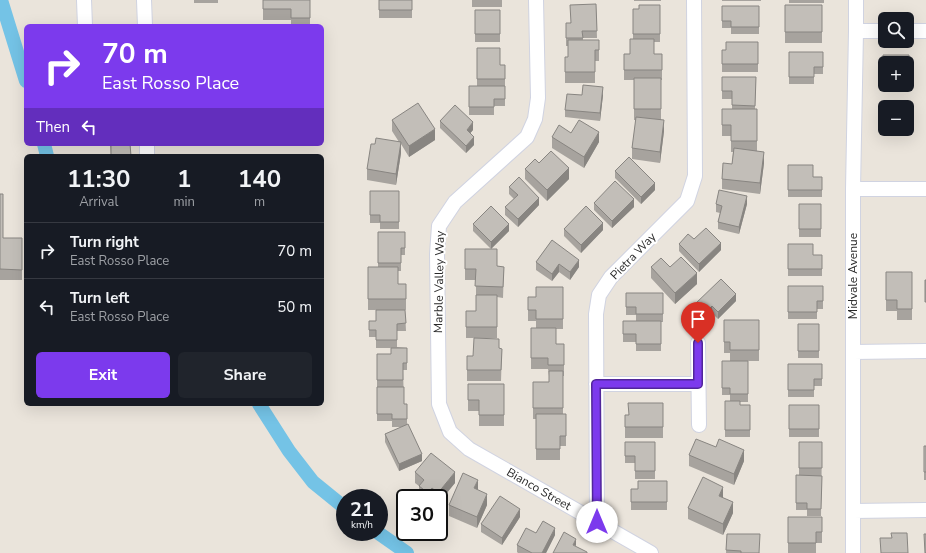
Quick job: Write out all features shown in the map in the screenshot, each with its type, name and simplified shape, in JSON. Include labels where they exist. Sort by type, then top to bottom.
[{"type":"street","points":[[84,0],[85,24]]},
{"type":"street","points":[[144,0],[145,24]]},
{"type":"street","name":"Marble Valley Way","points":[[450,432],[439,404],[437,254],[439,226],[455,202],[527,137],[535,119],[538,98],[536,0]]},
{"type":"street","name":"Pietra Way","points":[[597,522],[596,314],[599,295],[610,277],[687,201],[695,176],[694,0]]},
{"type":"street","name":"Midvale Avenue","points":[[853,553],[853,189],[856,0]]},
{"type":"street","points":[[856,31],[878,31]]},
{"type":"street","points":[[914,31],[926,31]]},
{"type":"street","points":[[853,189],[926,189]]},
{"type":"street","points":[[698,343],[699,426]]},
{"type":"street","points":[[853,352],[926,351]]},
{"type":"street","points":[[596,384],[698,384]]},
{"type":"street","name":"Bianco Street","points":[[450,432],[469,449],[652,553]]},
{"type":"street","points":[[853,511],[926,510]]},
{"type":"building","points":[[263,0],[310,0],[310,18],[291,18],[291,9],[263,9]]},
{"type":"building","points":[[379,0],[412,0],[412,10],[379,10]]},
{"type":"building","points":[[596,4],[597,31],[582,31],[583,38],[566,38],[566,23],[571,23],[570,5]]},
{"type":"building","points":[[639,5],[660,5],[660,34],[633,34],[633,9],[639,9]]},
{"type":"building","points":[[785,5],[822,5],[822,32],[785,32]]},
{"type":"building","points":[[722,6],[759,6],[759,27],[731,27],[731,21],[722,21]]},
{"type":"building","points":[[475,10],[500,10],[500,34],[475,34]]},
{"type":"building","points":[[630,39],[654,39],[654,54],[662,54],[662,70],[624,70],[624,54],[630,54]]},
{"type":"building","points":[[568,40],[599,40],[599,50],[595,50],[595,72],[565,72],[565,57],[568,57]]},
{"type":"building","points":[[726,42],[758,42],[758,64],[722,64],[722,50],[726,50]]},
{"type":"building","points":[[477,48],[500,48],[500,65],[505,65],[505,79],[477,79]]},
{"type":"building","points":[[789,52],[823,52],[823,67],[814,67],[814,77],[789,77]]},
{"type":"building","points":[[883,55],[909,55],[909,56]]},
{"type":"building","points":[[722,77],[756,77],[755,106],[732,105],[732,91],[722,91]]},
{"type":"building","points":[[634,78],[661,78],[661,109],[634,109]]},
{"type":"building","points":[[583,85],[603,87],[600,113],[565,110],[567,94],[582,95]]},
{"type":"building","points":[[469,86],[505,86],[505,99],[494,99],[494,107],[469,107]]},
{"type":"building","points":[[418,103],[435,129],[409,146],[392,120]]},
{"type":"building","points":[[455,105],[473,122],[467,130],[474,137],[466,146],[440,121]]},
{"type":"building","points":[[722,109],[757,109],[757,141],[731,141],[731,125],[722,125]]},
{"type":"building","points":[[636,117],[664,120],[660,152],[632,148]]},
{"type":"building","points":[[579,120],[599,132],[584,157],[552,137],[559,125],[571,133]]},
{"type":"building","points":[[376,138],[401,142],[396,174],[367,169],[371,144],[375,144]]},
{"type":"building","points":[[111,146],[130,146],[131,154],[111,154]]},
{"type":"building","points":[[734,148],[764,152],[760,183],[722,179],[723,163],[732,164]]},
{"type":"building","points":[[551,151],[569,168],[547,190],[525,169],[535,159],[539,163]]},
{"type":"building","points":[[629,157],[655,183],[641,197],[615,171]]},
{"type":"building","points":[[788,165],[813,165],[813,177],[822,177],[822,190],[788,190]]},
{"type":"building","points":[[519,177],[539,198],[518,219],[505,207],[518,195],[509,187]]},
{"type":"building","points":[[615,181],[634,199],[612,221],[594,203]]},
{"type":"building","points":[[719,190],[747,196],[739,227],[718,222],[722,206],[716,204]]},
{"type":"building","points":[[370,191],[399,191],[399,222],[380,222],[380,215],[370,215]]},
{"type":"building","points":[[0,194],[3,194],[3,238],[22,238],[22,270],[0,269]]},
{"type":"building","points":[[799,204],[821,204],[821,229],[799,229]]},
{"type":"building","points":[[491,206],[509,224],[491,242],[473,224]]},
{"type":"building","points":[[586,206],[603,223],[581,245],[564,229]]},
{"type":"building","points":[[706,228],[721,243],[699,264],[679,244],[688,234],[694,239]]},
{"type":"building","points":[[378,232],[405,232],[405,248],[401,248],[401,263],[378,263]]},
{"type":"building","points":[[552,240],[579,260],[570,272],[559,264],[552,274],[536,262]]},
{"type":"building","points":[[788,244],[813,244],[813,255],[822,255],[822,269],[788,269]]},
{"type":"building","points":[[465,249],[497,249],[497,266],[504,267],[503,287],[475,286],[476,269],[465,269]]},
{"type":"building","points":[[681,257],[697,273],[675,293],[651,267],[661,258],[670,267]]},
{"type":"building","points":[[368,267],[398,267],[398,284],[406,284],[406,299],[368,299]]},
{"type":"building","points":[[886,272],[912,272],[912,309],[897,309],[897,300],[886,300]]},
{"type":"building","points":[[721,279],[736,294],[718,312],[712,306],[704,314],[694,305]]},
{"type":"building","points":[[926,280],[926,302],[925,302]]},
{"type":"building","points":[[788,286],[823,286],[823,301],[817,301],[817,312],[788,312]]},
{"type":"building","points":[[536,287],[563,287],[563,319],[536,319],[536,310],[528,310],[528,297],[536,297]]},
{"type":"building","points":[[626,293],[663,293],[663,314],[636,314],[636,307],[626,307]]},
{"type":"building","points":[[476,295],[497,295],[497,327],[466,327],[466,311],[476,311]]},
{"type":"building","points":[[376,310],[405,310],[406,323],[397,324],[397,340],[376,340],[376,330],[369,330],[369,321],[376,321]]},
{"type":"building","points":[[724,320],[759,320],[759,350],[730,350],[730,342],[724,342]]},
{"type":"building","points":[[623,321],[661,321],[661,344],[636,344],[636,334],[623,334]]},
{"type":"building","points":[[798,324],[819,324],[819,351],[798,351]]},
{"type":"building","points":[[531,328],[556,328],[556,344],[564,344],[564,365],[548,365],[548,358],[531,358]]},
{"type":"building","points":[[474,338],[499,339],[499,348],[502,349],[501,370],[467,370],[467,356],[473,356]]},
{"type":"building","points":[[391,348],[407,348],[407,363],[403,363],[403,380],[377,380],[377,354],[391,354]]},
{"type":"building","points":[[722,361],[748,361],[748,394],[730,394],[730,388],[722,388]]},
{"type":"building","points":[[788,364],[822,364],[822,379],[814,379],[814,390],[788,390]]},
{"type":"building","points":[[549,371],[563,371],[563,408],[533,408],[533,382],[549,382]]},
{"type":"building","points":[[468,384],[504,384],[504,415],[479,415],[479,400],[468,400]]},
{"type":"building","points":[[377,387],[404,387],[404,404],[407,404],[407,419],[392,419],[392,414],[377,414]]},
{"type":"building","points":[[725,401],[740,401],[740,405],[750,405],[750,430],[725,430]]},
{"type":"building","points":[[628,403],[663,403],[663,427],[625,427],[625,415],[629,415]]},
{"type":"building","points":[[789,405],[819,405],[819,429],[789,429]]},
{"type":"building","points":[[536,414],[566,414],[566,436],[560,436],[560,449],[536,449]]},
{"type":"building","points":[[408,424],[422,454],[399,464],[385,434]]},
{"type":"building","points":[[696,439],[716,447],[719,439],[744,450],[734,474],[689,455]]},
{"type":"building","points":[[625,442],[655,442],[655,471],[635,471],[635,456],[625,456]]},
{"type":"building","points":[[799,442],[822,442],[822,468],[799,468]]},
{"type":"building","points":[[924,446],[926,446],[926,472],[924,472]]},
{"type":"building","points":[[431,453],[455,472],[441,489],[423,489],[419,486],[424,480],[415,472]]},
{"type":"building","points":[[463,473],[478,480],[474,488],[487,494],[477,517],[449,505]]},
{"type":"building","points":[[796,475],[822,476],[821,509],[807,509],[807,503],[796,503]]},
{"type":"building","points":[[703,477],[723,487],[719,496],[733,502],[723,524],[688,508]]},
{"type":"building","points":[[638,481],[667,481],[667,502],[631,502],[631,489],[638,489]]},
{"type":"building","points":[[500,496],[520,509],[502,538],[481,524]]},
{"type":"building","points":[[788,517],[822,517],[822,532],[816,532],[816,543],[788,543]]},
{"type":"building","points":[[543,521],[555,528],[542,553],[532,553],[517,545],[526,528],[536,533]]},
{"type":"building","points":[[564,532],[576,539],[573,545],[587,553],[553,553]]},
{"type":"building","points":[[891,533],[907,533],[908,553],[881,553],[880,538],[892,538]]},
{"type":"building","points":[[727,534],[760,534],[759,553],[741,553],[741,551],[726,550]]},
{"type":"building","points":[[924,534],[926,534],[926,553],[925,553]]},
{"type":"waterway","points":[[1,0],[24,75]]},
{"type":"waterway","points":[[44,146],[46,154]]},
{"type":"waterway","points":[[260,406],[289,451],[313,482],[336,501]]},
{"type":"waterway","points":[[388,540],[407,553]]},
{"type":"route","points":[[597,522],[596,384],[698,384],[698,343]]}]
